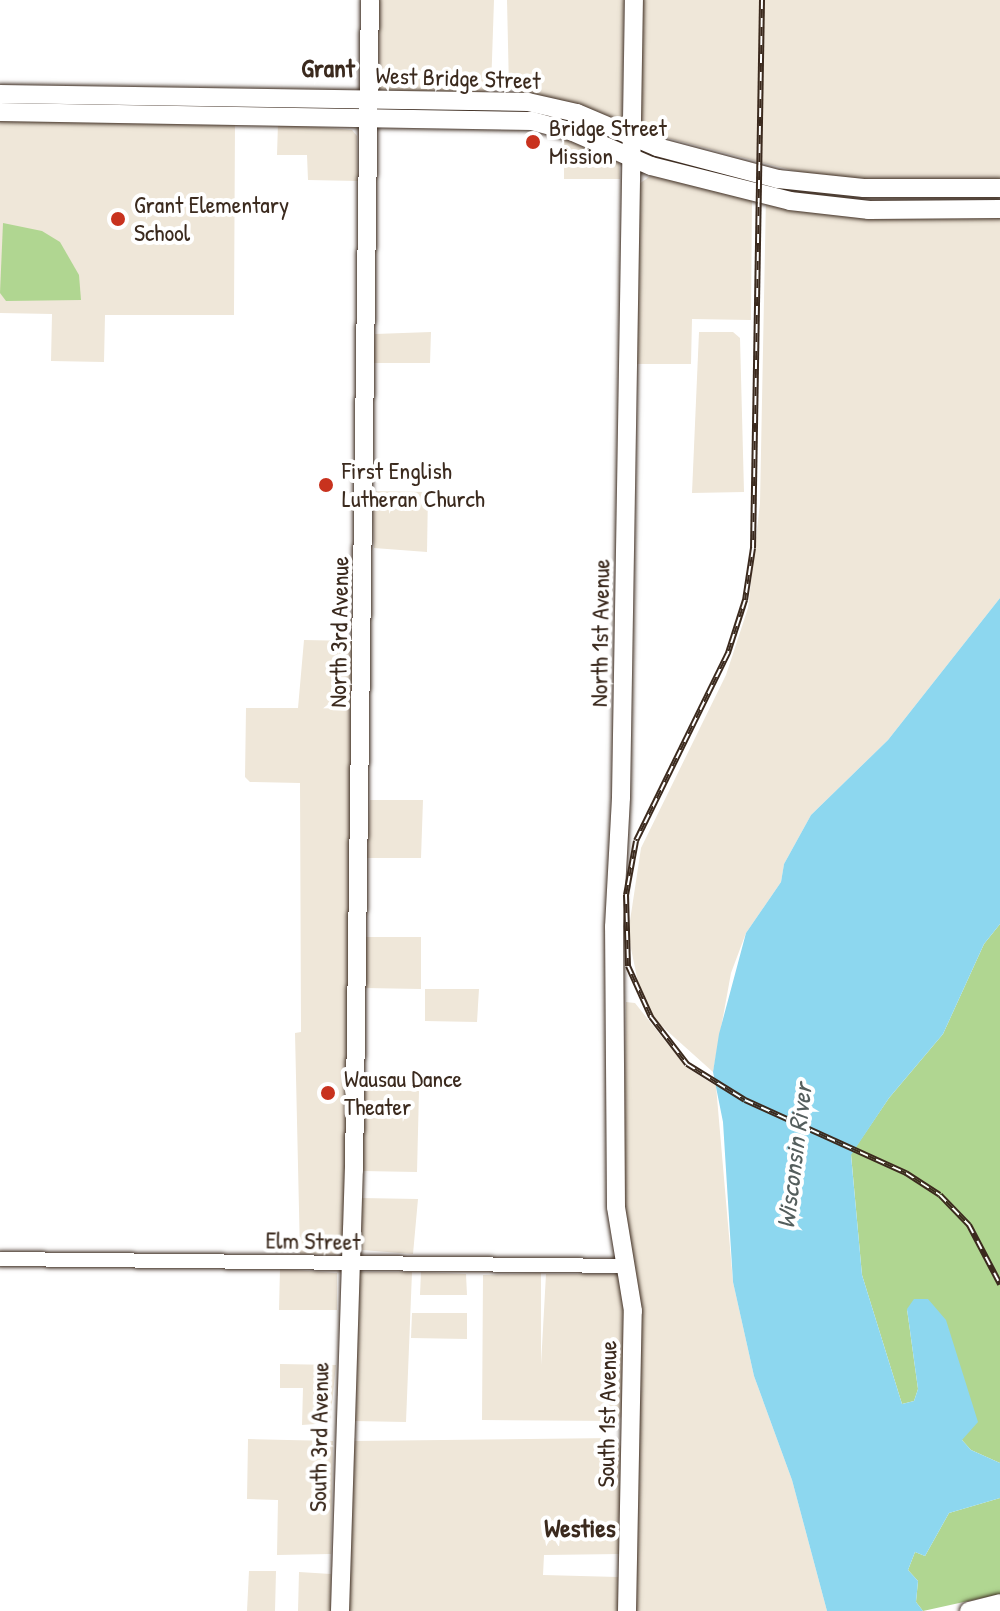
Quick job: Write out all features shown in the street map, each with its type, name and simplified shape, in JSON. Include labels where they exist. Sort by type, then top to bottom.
[{"type":"main road","name":"North 3rd Avenue","points":[[350,1264],[370,0]]},
{"type":"main road","name":"North 1st Avenue","points":[[626,1266],[616,1207],[614,909],[621,807],[634,0]]},
{"type":"main road","name":"West Bridge Street","points":[[0,94],[538,103],[577,113],[632,139],[759,175],[859,188],[1000,188]]},
{"type":"main road","name":"West Bridge Street","points":[[0,112],[532,121],[573,132],[632,159],[759,194],[869,210],[1000,209]]},
{"type":"main road","name":"South 3rd Avenue","points":[[340,1611],[350,1264]]},
{"type":"main road","name":"South 1st Avenue","points":[[626,1266],[633,1311],[627,1611]]},
{"type":"main road","points":[[971,1611],[1000,1603]]},
{"type":"street","name":"Elm Street","points":[[0,1259],[626,1266]]},
{"type":"shaded area","points":[[378,0],[494,0],[491,89],[482,93],[379,90]]},
{"type":"shaded area","points":[[507,0],[624,0],[622,121],[509,89]]},
{"type":"shaded area","points":[[640,0],[1000,0],[1000,180],[879,181],[807,174],[652,134],[639,121]]},
{"type":"shaded area","name":"Grant Elementary School","points":[[0,121],[235,124],[234,315],[105,315],[104,362],[51,361],[52,314],[0,313]]},
{"type":"shaded area","points":[[278,123],[352,130],[357,136],[358,181],[308,180],[307,155],[277,155]]},
{"type":"shaded area","points":[[564,134],[619,160],[620,179],[564,179]]},
{"type":"shaded area","points":[[653,174],[752,198],[751,320],[692,319],[691,364],[634,364],[639,184]]},
{"type":"shaded area","points":[[766,196],[1000,209],[1000,598],[888,740],[811,815],[784,864],[781,882],[746,933],[731,973],[713,1072],[655,1020],[640,992],[628,934],[641,848],[726,675],[748,608],[760,503]]},
{"type":"shaded area","points":[[431,332],[430,363],[373,363],[375,334]]},
{"type":"shaded area","points":[[699,332],[733,332],[740,338],[744,492],[692,493]]},
{"type":"shaded area","points":[[372,491],[428,492],[427,552],[374,548]]},
{"type":"shaded area","points":[[304,640],[354,641],[345,1220],[342,1249],[335,1255],[300,1254],[295,1033],[301,1032],[300,783],[250,782],[245,777],[246,708],[298,708]]},
{"type":"shaded area","points":[[370,800],[423,800],[421,858],[367,858]]},
{"type":"shaded area","points":[[366,937],[421,937],[421,989],[365,988]]},
{"type":"shaded area","points":[[425,989],[479,989],[477,1022],[425,1021]]},
{"type":"shaded area","points":[[626,1002],[635,1003],[686,1067],[716,1086],[733,1282],[754,1376],[792,1480],[827,1611],[636,1611],[623,1203]]},
{"type":"shaded area","points":[[363,1090],[419,1091],[417,1172],[362,1171]]},
{"type":"shaded area","points":[[361,1198],[418,1199],[413,1254],[362,1250]]},
{"type":"shaded area","points":[[280,1269],[337,1273],[337,1310],[279,1310]]},
{"type":"shaded area","points":[[358,1272],[412,1272],[406,1422],[353,1421]]},
{"type":"shaded area","points":[[421,1272],[466,1274],[467,1295],[420,1295]]},
{"type":"shaded area","points":[[541,1273],[541,1365],[546,1274],[618,1274],[624,1308],[623,1415],[618,1421],[482,1420],[483,1275]]},
{"type":"shaded area","points":[[412,1313],[467,1313],[467,1339],[411,1338]]},
{"type":"shaded area","points":[[280,1364],[336,1365],[330,1423],[302,1425],[303,1388],[280,1388]]},
{"type":"shaded area","points":[[613,1438],[622,1447],[620,1554],[544,1555],[543,1575],[618,1577],[618,1611],[347,1611],[353,1441]]},
{"type":"shaded area","points":[[248,1439],[333,1441],[331,1554],[277,1555],[278,1500],[247,1499]]},
{"type":"shaded area","points":[[249,1571],[276,1571],[275,1611],[247,1611]]},
{"type":"shaded area","points":[[299,1572],[331,1574],[331,1611],[298,1611]]},
{"type":"green space","points":[[3,223],[42,231],[60,242],[79,275],[81,300],[6,301],[0,293]]},
{"type":"green space","points":[[1000,924],[1000,1463],[971,1450],[962,1440],[907,1309],[918,1389],[914,1401],[902,1404],[862,1275],[851,1154],[889,1098],[943,1034],[984,944]]},
{"type":"green space","points":[[1000,1498],[1000,1594],[923,1611],[916,1602],[918,1581],[908,1570],[915,1552],[925,1556],[949,1513]]},
{"type":"water","name":"Wisconsin River","points":[[1000,598],[1000,924],[984,944],[943,1034],[889,1098],[851,1155],[862,1275],[902,1404],[914,1401],[918,1389],[907,1309],[914,1299],[928,1299],[946,1320],[978,1422],[962,1440],[971,1450],[1000,1463],[1000,1498],[949,1513],[925,1556],[915,1552],[908,1570],[918,1581],[916,1602],[923,1611],[827,1611],[792,1480],[754,1376],[733,1282],[723,1122],[713,1072],[719,1034],[746,933],[781,882],[784,864],[811,815],[888,740]]},
{"type":"railway","points":[[762,0],[753,548],[745,600],[728,653],[636,841],[626,895],[628,966],[651,1017],[687,1064],[745,1100],[906,1173],[940,1195],[969,1225],[1000,1284]]},
{"type":"place","name":"Bridge Street Mission","points":[[533,142]]},
{"type":"place","name":"Grant Elementary School","points":[[118,219]]},
{"type":"place","name":"First English Lutheran Church","points":[[326,485]]},
{"type":"place","name":"Wausau Dance Theater","points":[[328,1093]]},
{"type":"district","name":"Grant","points":[[328,68]]},
{"type":"district","name":"Westies","points":[[580,1528]]}]
